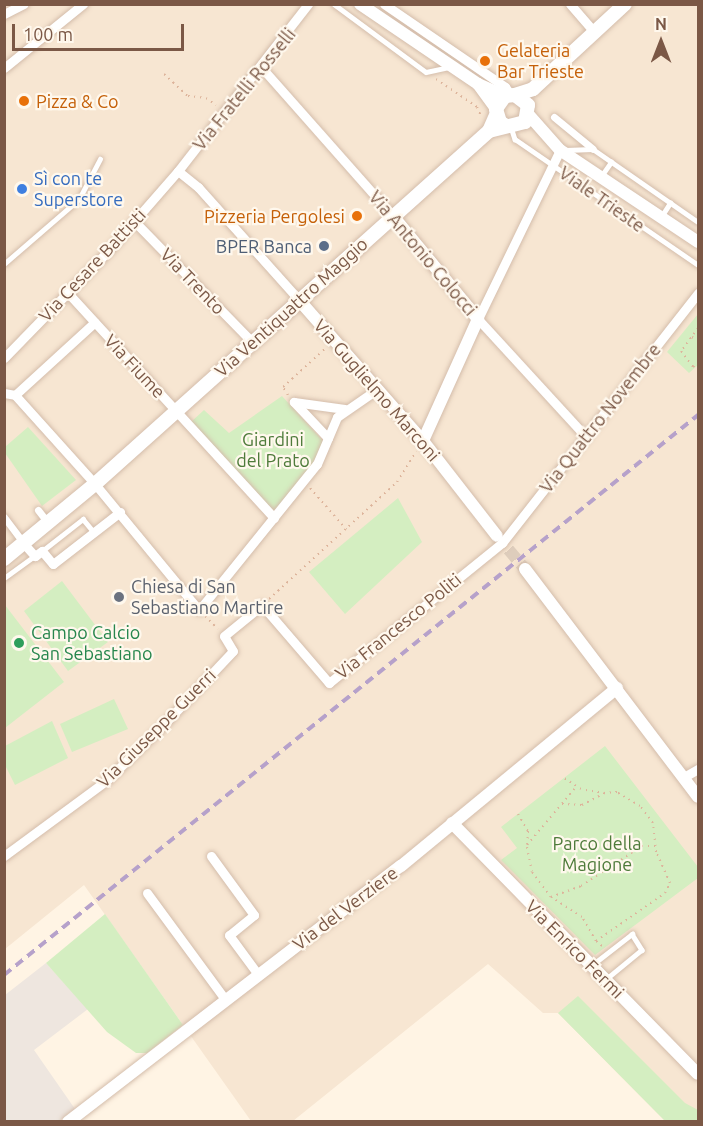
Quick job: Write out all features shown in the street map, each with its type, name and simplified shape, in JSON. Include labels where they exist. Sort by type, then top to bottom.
[{"type":"main road","points":[[496,112],[510,96],[533,89],[626,4]]},
{"type":"main road","points":[[512,127],[528,110],[533,89]]},
{"type":"main road","name":"Viale Trieste","points":[[510,96],[528,110]]},
{"type":"main road","name":"Viale Trieste","points":[[496,112],[512,127]]},
{"type":"main road","name":"Via Ventiquattro Maggio","points":[[4,559],[95,484],[489,131],[496,112]]},
{"type":"main road","name":"Via Ventiquattro Maggio","points":[[489,131],[512,127]]},
{"type":"street","points":[[4,14],[24,4]]},
{"type":"street","points":[[4,68],[73,9],[83,4]]},
{"type":"street","name":"Via Fratelli Rosselli","points":[[178,171],[262,68],[308,4]]},
{"type":"street","name":"Viale Trieste","points":[[384,4],[505,87],[510,96]]},
{"type":"street","points":[[570,4],[595,33]]},
{"type":"street","name":"Viale Trieste","points":[[364,5],[478,84],[510,96]]},
{"type":"street","name":"Via Antonio Colocci","points":[[262,68],[393,216],[478,319],[586,437]]},
{"type":"street","name":"Viale Trieste","points":[[478,84],[496,112]]},
{"type":"street","name":"Viale Trieste","points":[[528,110],[560,150],[699,242]]},
{"type":"street","name":"Viale Trieste","points":[[554,117],[592,149]]},
{"type":"street","points":[[512,127],[546,134]]},
{"type":"street","points":[[423,441],[478,319],[560,150]]},
{"type":"street","name":"Via Cesare Battisti","points":[[4,358],[68,292],[178,171]]},
{"type":"street","name":"Via Guglielmo Marconi","points":[[178,171],[198,187],[423,441],[500,539]]},
{"type":"street","name":"Via Trento","points":[[134,220],[252,342]]},
{"type":"street","name":"Via Fiume","points":[[68,292],[274,518]]},
{"type":"street","name":"Via Quattro Novembre","points":[[500,539],[586,437],[699,293]]},
{"type":"street","name":"Via Fiume","points":[[15,395],[95,322]]},
{"type":"street","points":[[4,393],[15,395],[95,484],[199,610],[317,465],[328,438],[345,409],[376,390]]},
{"type":"street","points":[[294,402],[345,409]]},
{"type":"street","points":[[294,402],[328,438]]},
{"type":"street","points":[[38,510],[48,523]]},
{"type":"street","points":[[4,517],[25,544],[53,564],[120,512]]},
{"type":"street","name":"Via Francesco Politi","points":[[262,605],[329,683],[500,539]]},
{"type":"street","points":[[525,569],[699,797]]},
{"type":"street","points":[[224,636],[262,605]]},
{"type":"street","name":"Via Giuseppe Guerri","points":[[4,856],[107,780],[167,721],[233,651],[224,636]]},
{"type":"street","name":"Via del Verziere","points":[[68,1122],[452,823],[617,688]]},
{"type":"street","points":[[684,777],[699,769]]},
{"type":"street","name":"Via Enrico Fermi","points":[[452,823],[699,1074]]},
{"type":"street","points":[[210,856],[254,915],[228,935],[257,974]]},
{"type":"street","points":[[147,893],[225,999]]},
{"type":"lane","points":[[334,4],[426,72],[451,66]]},
{"type":"lane","name":"Viale Trieste","points":[[512,127],[515,139],[699,265]]},
{"type":"lane","name":"Viale Trieste","points":[[560,150],[592,149],[699,222]]},
{"type":"lane","points":[[4,264],[79,199],[100,159]]},
{"type":"lane","name":"Viale Trieste","points":[[601,177],[611,162]]},
{"type":"lane","name":"Viale Trieste","points":[[661,217],[670,203]]},
{"type":"lane","points":[[4,578],[83,519],[94,532]]},
{"type":"lane","points":[[591,965],[632,934],[642,950],[605,980]]},
{"type":"path","points":[[101,4],[104,8]]},
{"type":"path","points":[[426,72],[477,106],[489,131]]},
{"type":"path","points":[[164,74],[188,96],[206,98],[225,112]]},
{"type":"path","points":[[699,328],[681,351],[682,356],[693,367],[699,363]]},
{"type":"path","points":[[692,337],[699,340]]},
{"type":"path","points":[[294,402],[283,387],[334,340]]},
{"type":"path","points":[[262,605],[397,482],[423,441]]},
{"type":"path","points":[[303,482],[346,529]]},
{"type":"path","points":[[199,610],[224,636]]},
{"type":"path","points":[[564,778],[576,787],[617,792],[640,806],[653,823],[656,846],[670,884],[665,893],[596,941]]},
{"type":"path","points":[[527,845],[576,787]]},
{"type":"path","points":[[562,804],[582,805],[605,792]]},
{"type":"path","points":[[518,814],[528,831],[527,845],[532,872],[551,897],[582,917],[596,941],[608,952]]},
{"type":"path","points":[[551,897],[581,886],[642,846],[656,846]]},
{"type":"shaded area","points":[[5,5],[698,5],[698,1121],[665,1121],[558,1013],[543,1013],[488,964],[293,1121],[251,1121],[84,885],[5,949]]},
{"type":"shaded area","points":[[46,963],[88,1009],[34,1050],[75,1109],[59,1121],[5,1122],[5,995]]},
{"type":"green space","points":[[698,314],[698,365],[689,373],[667,352]]},
{"type":"green space","name":"Giardini del Prato","points":[[282,396],[324,442],[315,463],[274,512],[191,422],[204,410],[229,433]]},
{"type":"green space","points":[[28,427],[76,480],[42,506],[5,453],[5,447]]},
{"type":"green space","points":[[398,498],[422,542],[345,614],[309,572]]},
{"type":"green space","points":[[62,581],[108,642],[68,671],[24,611]]},
{"type":"green space","name":"Campo Calcio San Sebastiano","points":[[5,605],[64,682],[5,728]]},
{"type":"green space","points":[[114,699],[128,729],[72,752],[60,724]]},
{"type":"green space","points":[[52,721],[68,758],[15,785],[5,765],[5,746]]},
{"type":"green space","name":"Parco della Magione","points":[[605,746],[698,867],[698,878],[595,955],[501,860],[517,848],[501,827]]},
{"type":"green space","points":[[105,914],[183,1025],[147,1053],[136,1053],[107,1032],[46,963]]},
{"type":"green space","points":[[578,996],[685,1103],[698,1110],[698,1121],[665,1121],[558,1013]]},
{"type":"tunnel","points":[[497,536],[525,569]]},
{"type":"railway","points":[[4,975],[698,415]]},
{"type":"place","name":"Gelateria Bar Trieste","points":[[485,61]]},
{"type":"place","name":"Pizza & Co","points":[[24,101]]},
{"type":"place","name":"Sì con te Superstore","points":[[22,189]]},
{"type":"place","name":"Pizzeria Pergolesi","points":[[357,216]]},
{"type":"place","name":"BPER Banca","points":[[324,246]]},
{"type":"place","name":"Chiesa di San Sebastiano Martire","points":[[119,597]]},
{"type":"place","name":"Campo Calcio San Sebastiano","points":[[19,643]]}]
